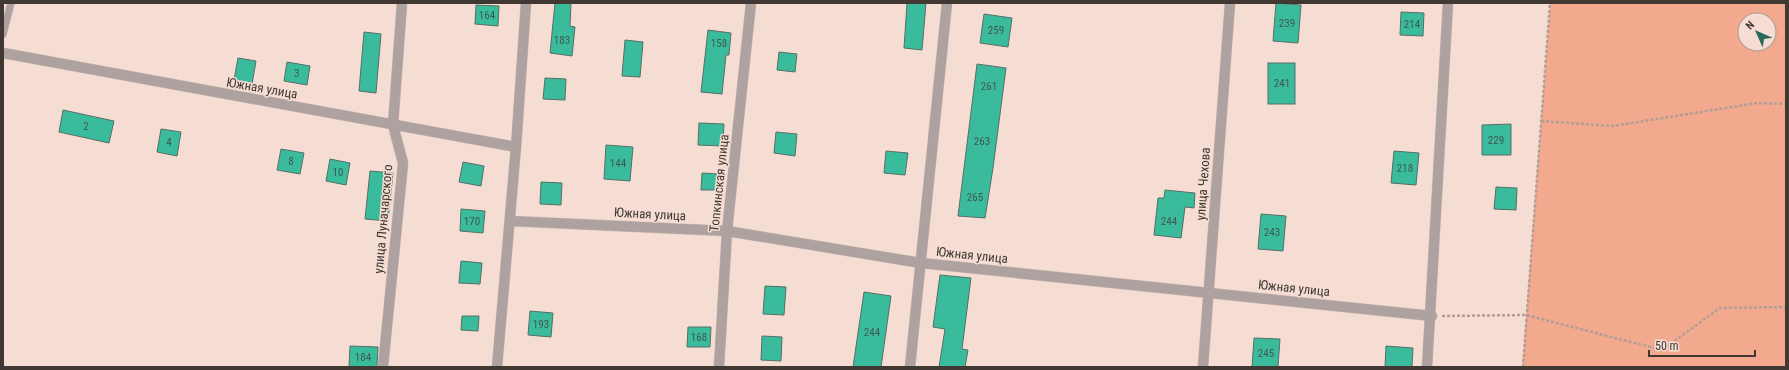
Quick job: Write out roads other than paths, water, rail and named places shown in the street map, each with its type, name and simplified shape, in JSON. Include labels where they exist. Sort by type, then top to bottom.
[{"type":"street","name":"улица Луначарского","points":[[383,367],[403,163],[393,125],[402,3]]},
{"type":"street","points":[[497,367],[516,147],[526,3]]},
{"type":"street","name":"Топкинская улица","points":[[719,367],[727,231],[751,3]]},
{"type":"street","points":[[910,367],[947,3]]},
{"type":"street","name":"улица Чехова","points":[[1203,367],[1230,3]]},
{"type":"street","points":[[1428,367],[1448,3]]},
{"type":"street","name":"Южная улица","points":[[3,54],[516,147]]},
{"type":"street","name":"Южная улица","points":[[510,221],[727,231],[921,262],[1208,291],[1432,316]]},
{"type":"lane","points":[[3,34],[8,4]]}]
